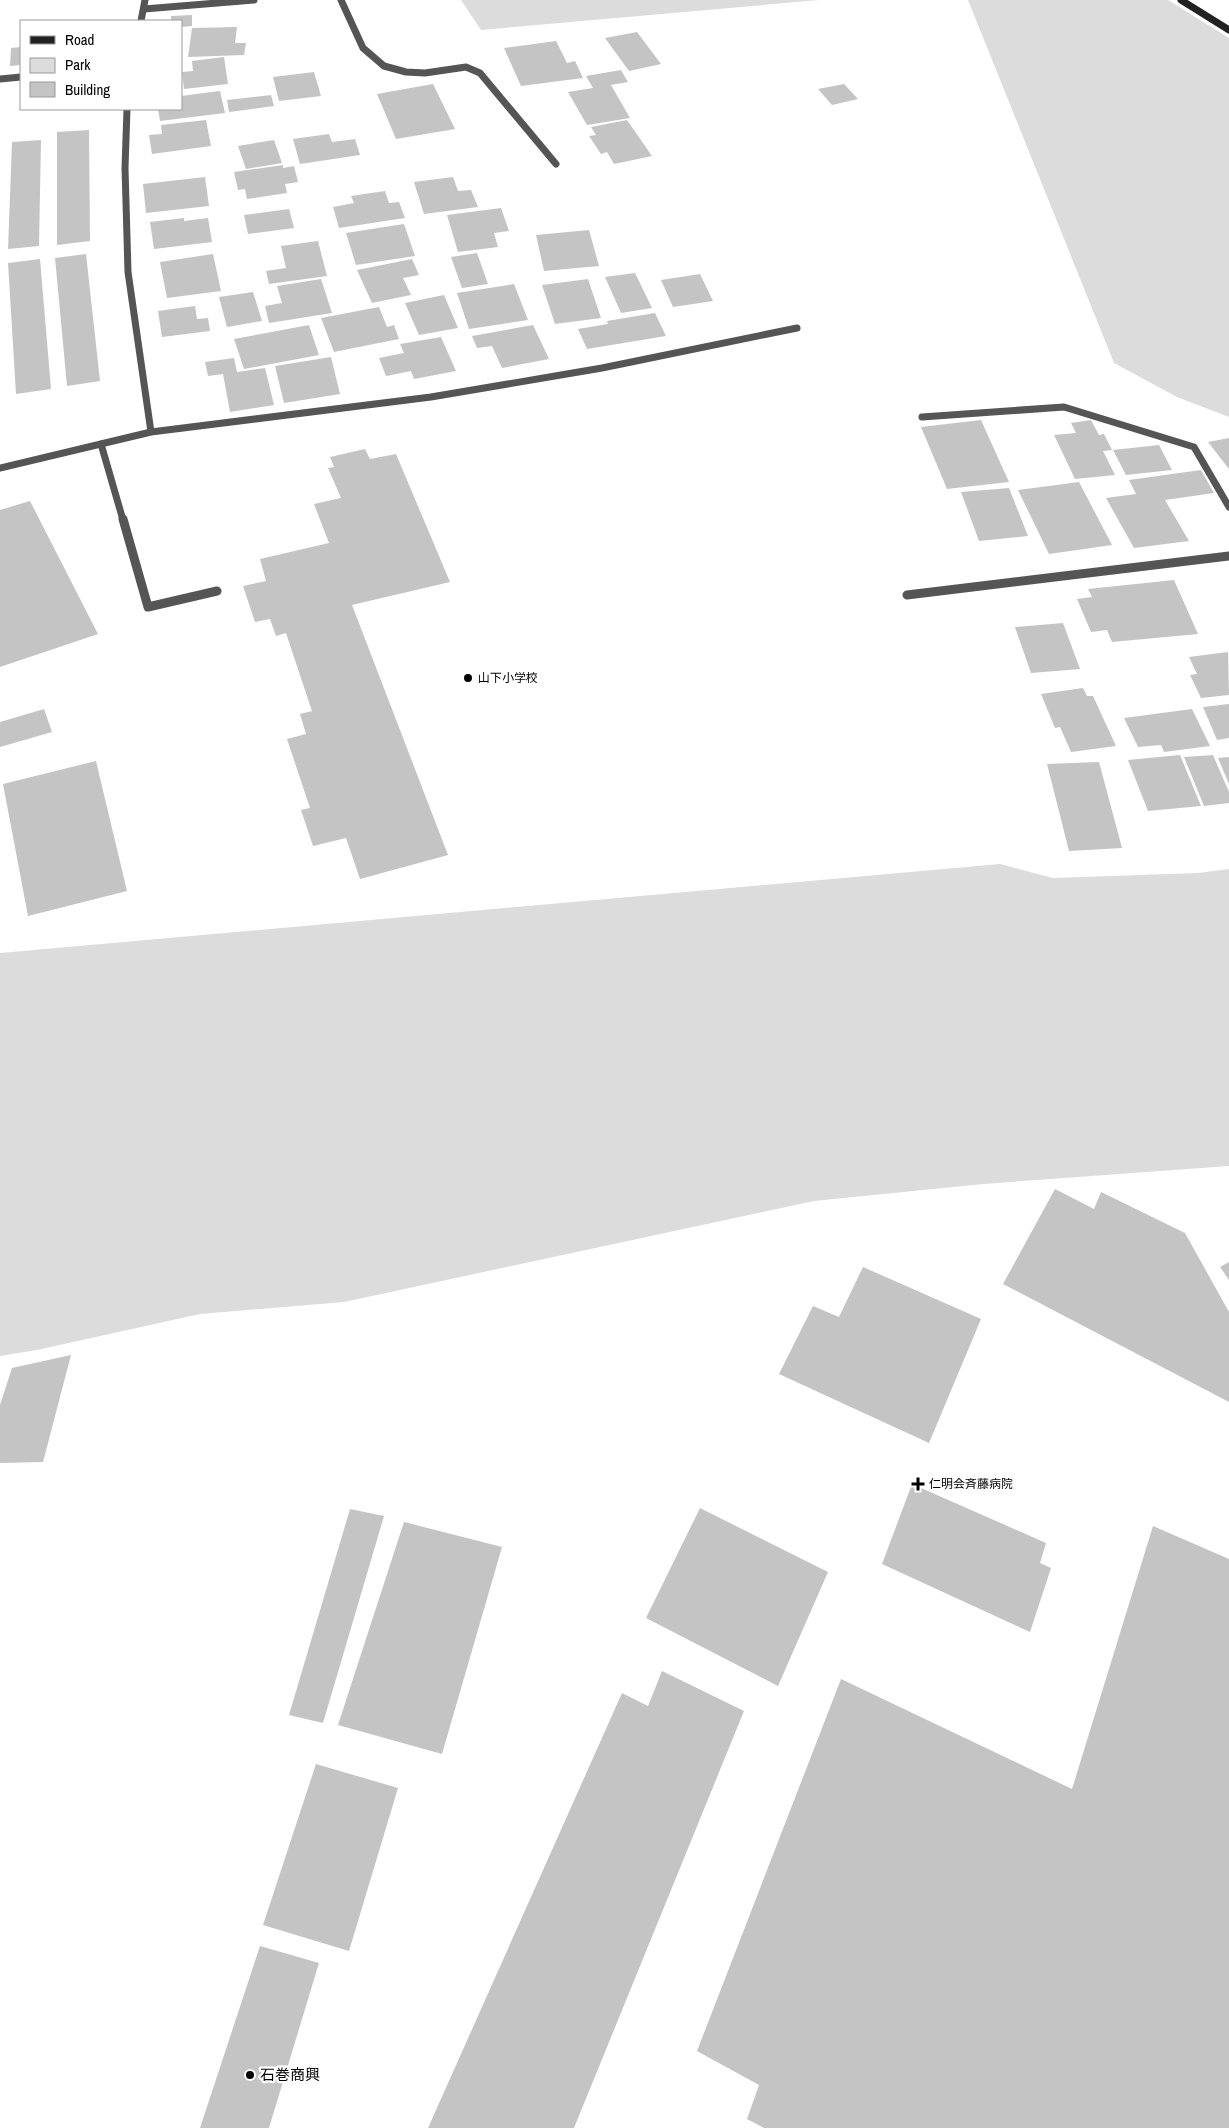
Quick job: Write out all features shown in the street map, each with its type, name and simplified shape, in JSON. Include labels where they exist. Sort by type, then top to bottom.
[{"type":"street","points":[[141,20],[145,0]]},
{"type":"street","points":[[144,8],[254,0]]},
{"type":"street","points":[[341,0],[363,48],[384,66],[406,72],[425,73],[466,67],[480,72],[556,164]]},
{"type":"street","points":[[1182,0],[1229,30]]},
{"type":"street","points":[[0,79],[20,78]]},
{"type":"street","points":[[127,110],[125,168],[128,272],[151,432]]},
{"type":"street","points":[[0,468],[151,432],[431,397],[602,368],[797,328]]},
{"type":"street","points":[[922,417],[1064,407],[1194,447],[1229,507]]},
{"type":"street","points":[[101,444],[148,607],[217,591]]},
{"type":"street","points":[[907,594],[1229,556]]},
{"type":"green space","points":[[461,0],[819,0],[481,30]]},
{"type":"green space","points":[[968,0],[1168,0],[1229,38],[1229,417],[1177,397],[1114,363]]},
{"type":"green space","points":[[1000,864],[1053,878],[1198,873],[1229,869],[1229,1166],[983,1184],[814,1201],[344,1302],[200,1314],[37,1350],[0,1356],[0,953]]},
{"type":"building","points":[[192,15],[192,26],[182,27],[182,20],[171,20],[171,16]]},
{"type":"building","points":[[237,27],[235,43],[246,43],[244,55],[188,57],[192,28]]},
{"type":"building","points":[[637,32],[661,64],[629,71],[605,38]]},
{"type":"building","points":[[556,41],[567,63],[575,61],[583,78],[521,86],[504,48]]},
{"type":"building","points":[[20,47],[20,65],[10,66],[11,48]]},
{"type":"building","points":[[224,57],[228,84],[184,89],[182,72],[193,71],[192,61]]},
{"type":"building","points":[[621,70],[628,82],[611,85],[630,118],[587,125],[568,92],[593,88],[586,76]]},
{"type":"building","points":[[314,72],[321,96],[279,101],[273,77]]},
{"type":"building","points":[[433,84],[455,129],[396,139],[377,94]]},
{"type":"building","points":[[844,84],[858,99],[832,105],[818,89]]},
{"type":"building","points":[[220,91],[225,113],[160,121],[158,110],[182,110],[182,96]]},
{"type":"building","points":[[271,95],[274,106],[229,112],[227,100]]},
{"type":"building","points":[[206,120],[211,146],[152,154],[149,135],[162,134],[161,125]]},
{"type":"building","points":[[627,120],[652,156],[614,164],[607,152],[601,154],[589,136],[596,135],[591,127]]},
{"type":"building","points":[[89,130],[90,241],[57,245],[57,132]]},
{"type":"building","points":[[329,134],[332,142],[355,139],[360,155],[300,164],[293,139]]},
{"type":"building","points":[[41,140],[39,246],[8,249],[12,142]]},
{"type":"building","points":[[274,140],[282,163],[246,169],[238,146]]},
{"type":"building","points":[[283,165],[283,168],[294,166],[298,182],[285,184],[287,193],[247,199],[245,189],[238,190],[234,172]]},
{"type":"building","points":[[205,177],[209,206],[146,213],[143,184]]},
{"type":"building","points":[[453,177],[458,191],[471,190],[478,207],[424,214],[414,182]]},
{"type":"building","points":[[385,191],[389,203],[399,202],[405,218],[339,228],[333,207],[354,203],[351,196]]},
{"type":"building","points":[[501,208],[509,231],[494,233],[498,247],[458,252],[447,215]]},
{"type":"building","points":[[289,209],[294,228],[248,234],[244,215]]},
{"type":"building","points":[[184,218],[184,221],[208,218],[212,242],[154,249],[150,222]]},
{"type":"building","points":[[404,224],[415,256],[356,265],[346,233]]},
{"type":"building","points":[[589,230],[599,266],[544,271],[536,235]]},
{"type":"building","points":[[318,241],[327,276],[269,284],[266,271],[286,268],[281,246]]},
{"type":"building","points":[[477,253],[488,284],[462,288],[451,257]]},
{"type":"building","points":[[86,254],[100,381],[67,386],[55,258]]},
{"type":"building","points":[[213,254],[221,291],[167,298],[160,262]]},
{"type":"building","points":[[40,259],[51,389],[16,394],[8,263]]},
{"type":"building","points":[[412,259],[419,275],[403,278],[411,295],[372,303],[357,270]]},
{"type":"building","points":[[635,273],[652,308],[621,313],[605,277]]},
{"type":"building","points":[[700,274],[713,301],[673,307],[661,280]]},
{"type":"building","points":[[321,279],[332,313],[269,323],[265,306],[282,303],[277,286]]},
{"type":"building","points":[[588,279],[601,318],[555,324],[542,285]]},
{"type":"building","points":[[514,284],[528,320],[469,329],[457,293]]},
{"type":"building","points":[[253,292],[262,321],[227,327],[219,297]]},
{"type":"building","points":[[444,295],[458,328],[419,335],[405,303]]},
{"type":"building","points":[[195,306],[197,319],[208,318],[210,331],[162,337],[158,311]]},
{"type":"building","points":[[379,307],[387,327],[394,325],[399,339],[334,352],[321,318]]},
{"type":"building","points":[[655,313],[666,336],[587,349],[578,329],[608,324],[607,321]]},
{"type":"building","points":[[309,325],[319,355],[244,369],[234,339]]},
{"type":"building","points":[[533,325],[549,359],[502,368],[492,346],[477,348],[472,336]]},
{"type":"building","points":[[441,337],[456,371],[414,379],[411,371],[386,376],[379,358],[404,353],[400,344]]},
{"type":"building","points":[[331,357],[340,394],[284,403],[275,366]]},
{"type":"building","points":[[234,358],[237,372],[265,368],[274,405],[230,412],[223,374],[208,376],[205,362]]},
{"type":"building","points":[[981,420],[1009,482],[947,489],[921,427]]},
{"type":"building","points":[[1091,420],[1099,435],[1104,434],[1112,450],[1103,451],[1115,475],[1075,479],[1054,435],[1076,433],[1071,423]]},
{"type":"building","points":[[1229,438],[1229,469],[1208,442]]},
{"type":"building","points":[[1159,445],[1172,470],[1126,475],[1113,450]]},
{"type":"building","points":[[365,449],[370,459],[396,454],[450,582],[352,605],[448,855],[360,879],[346,838],[313,846],[301,810],[310,808],[287,739],[306,734],[300,714],[312,711],[286,633],[276,636],[270,619],[255,622],[243,586],[266,581],[260,559],[329,543],[314,504],[341,498],[328,468],[334,467],[330,457]]},
{"type":"building","points":[[1201,470],[1214,493],[1165,500],[1189,541],[1134,548],[1106,498],[1136,494],[1129,480]]},
{"type":"building","points":[[1079,482],[1112,545],[1049,554],[1018,490]]},
{"type":"building","points":[[1009,488],[1028,536],[979,541],[961,492]]},
{"type":"building","points":[[30,501],[98,634],[0,667],[0,510]]},
{"type":"building","points":[[1174,580],[1198,634],[1112,642],[1107,630],[1091,632],[1077,599],[1092,597],[1088,589]]},
{"type":"building","points":[[1063,623],[1080,669],[1031,673],[1015,627]]},
{"type":"building","points":[[1228,652],[1229,695],[1201,698],[1190,675],[1197,674],[1189,657]]},
{"type":"building","points":[[1083,688],[1087,696],[1093,696],[1116,746],[1071,752],[1060,727],[1055,728],[1041,694]]},
{"type":"building","points":[[1229,704],[1229,738],[1217,740],[1203,707]]},
{"type":"building","points":[[44,709],[52,732],[0,747],[0,722]]},
{"type":"building","points":[[1192,709],[1210,746],[1164,752],[1161,745],[1138,747],[1124,718]]},
{"type":"building","points":[[1180,755],[1201,806],[1148,811],[1128,760]]},
{"type":"building","points":[[1213,755],[1229,792],[1229,803],[1204,806],[1184,757]]},
{"type":"building","points":[[1229,757],[1229,784],[1218,758]]},
{"type":"building","points":[[96,761],[127,891],[28,916],[3,784]]},
{"type":"building","points":[[1099,762],[1122,848],[1069,851],[1047,764]]},
{"type":"building","points":[[1055,1189],[1094,1209],[1101,1192],[1185,1233],[1229,1312],[1229,1402],[1003,1284]]},
{"type":"building","points":[[1229,1262],[1229,1280],[1220,1267]]},
{"type":"building","points":[[863,1267],[981,1319],[929,1443],[779,1374],[813,1306],[839,1317]]},
{"type":"building","points":[[71,1355],[43,1462],[0,1463],[0,1405],[12,1368]]},
{"type":"building","points":[[912,1484],[1046,1543],[1040,1563],[1051,1568],[1030,1632],[882,1564]]},
{"type":"building","points":[[700,1508],[828,1572],[778,1686],[646,1618]]},
{"type":"building","points":[[350,1509],[384,1516],[323,1723],[289,1715]]},
{"type":"building","points":[[404,1522],[502,1547],[442,1754],[338,1725]]},
{"type":"building","points":[[1153,1526],[1229,1559],[1229,2128],[764,2128],[747,2119],[759,2085],[697,2051],[841,1679],[1072,1789]]},
{"type":"building","points":[[662,1671],[744,1711],[574,2128],[428,2128],[622,1693],[648,1706]]},
{"type":"building","points":[[316,1764],[398,1788],[349,1951],[263,1925]]},
{"type":"building","points":[[260,1946],[319,1963],[269,2128],[200,2128]]},
{"type":"place","name":"山下小学校","points":[[468,678]]},
{"type":"place","name":"仁明会斉藤病院","points":[[918,1484]]},
{"type":"place","name":"石巻商興","points":[[250,2075]]}]
